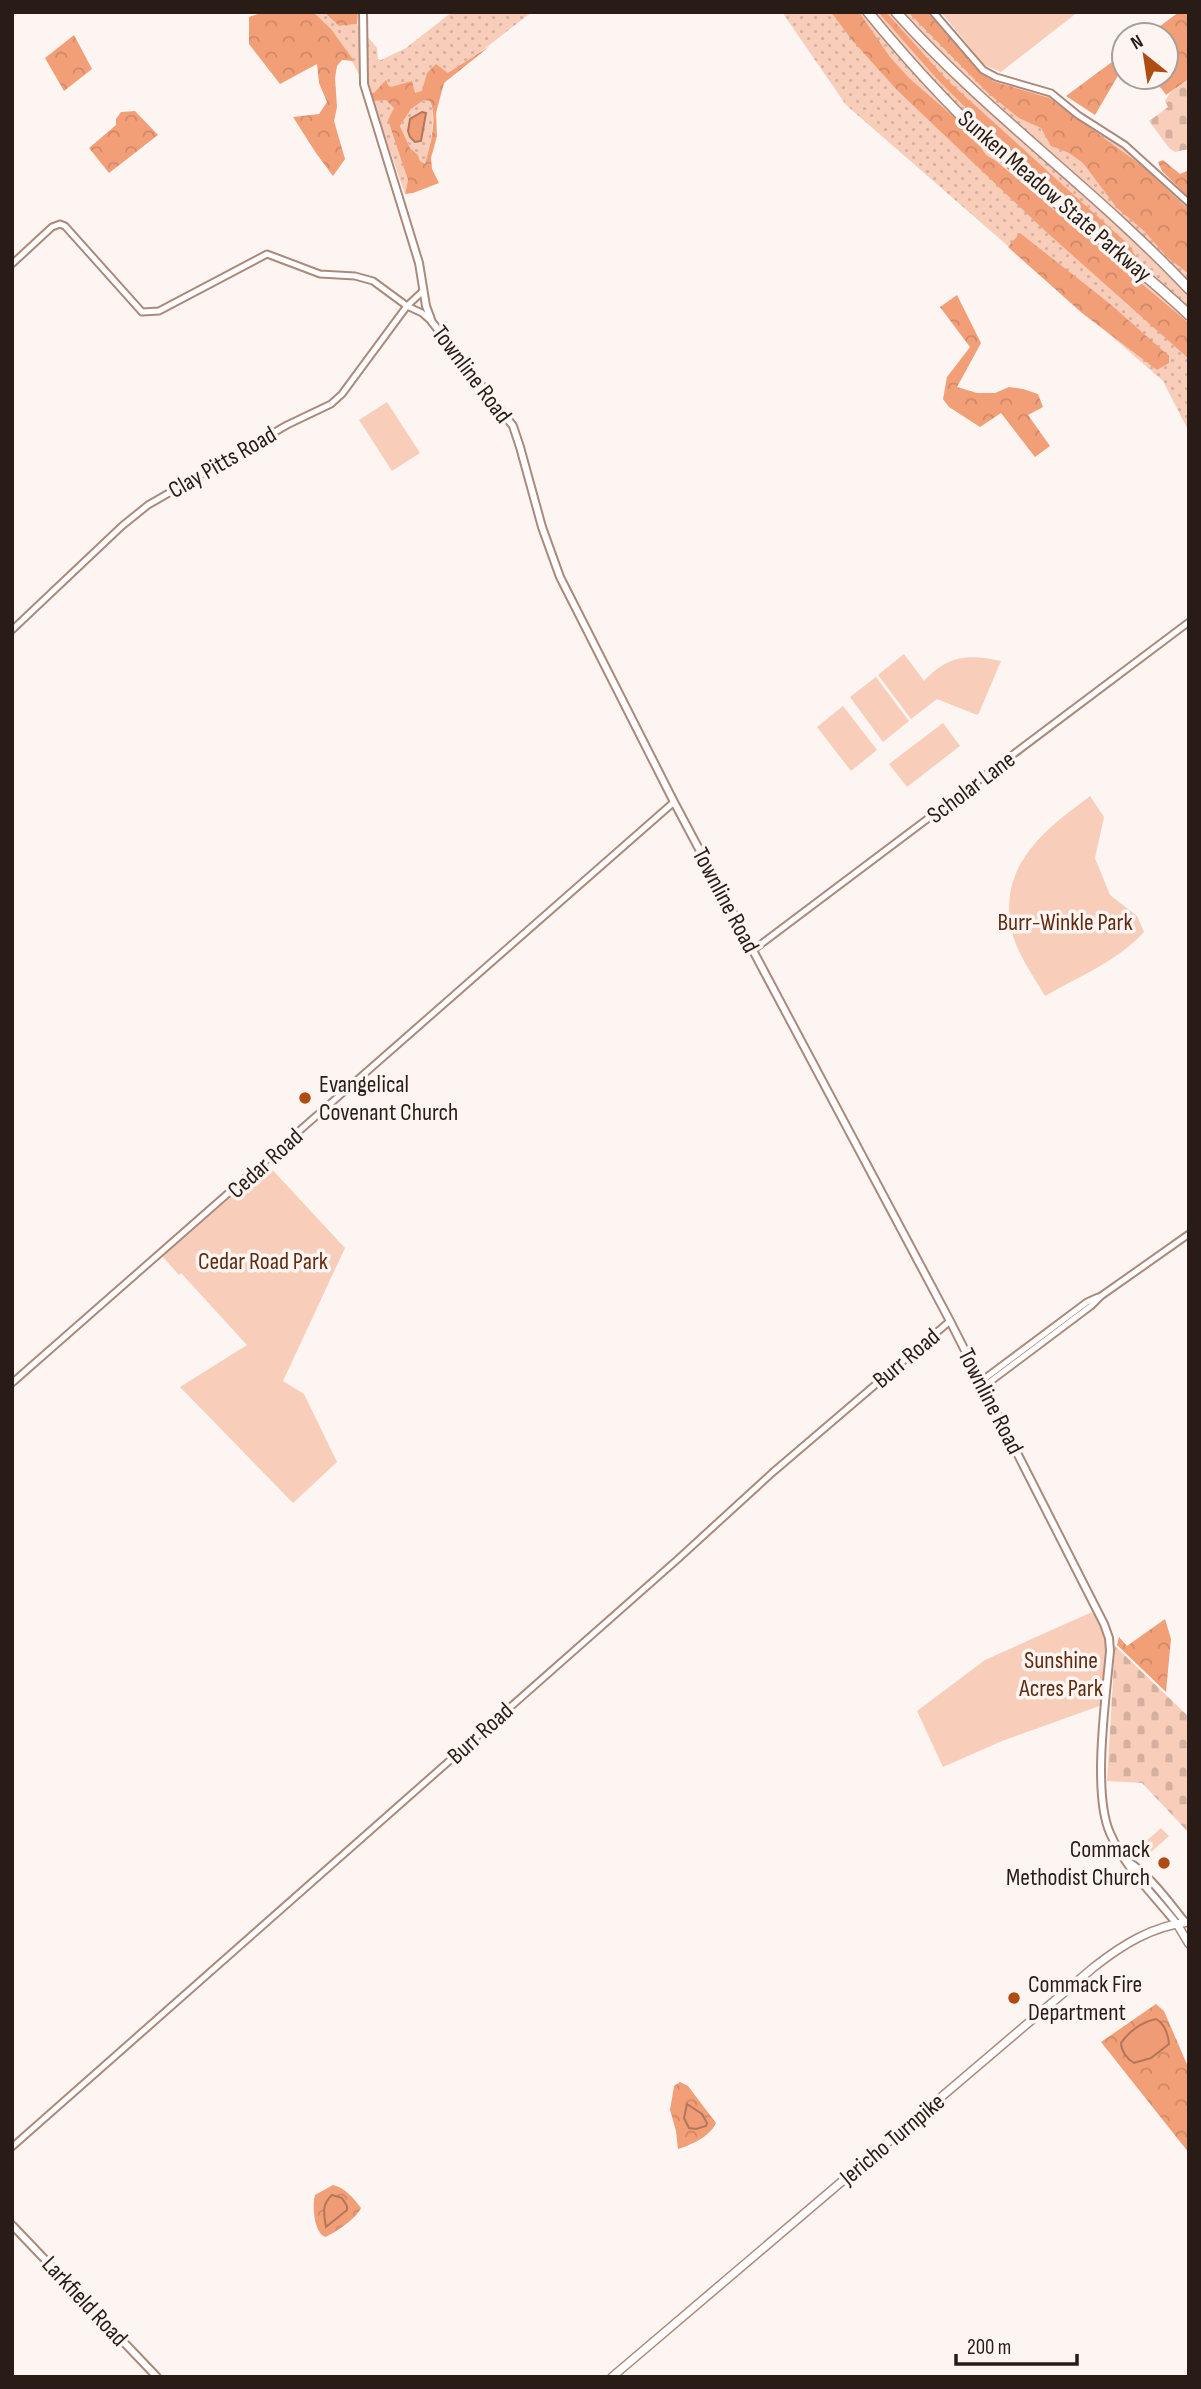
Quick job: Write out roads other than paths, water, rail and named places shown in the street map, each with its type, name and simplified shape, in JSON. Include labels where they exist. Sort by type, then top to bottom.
[{"type":"highway","name":"Sunken Meadow State Parkway","points":[[868,12],[890,40],[964,118],[1025,176],[1189,315]]},
{"type":"highway","name":"Sunken Meadow State Parkway","points":[[896,12],[927,47],[985,103],[1112,213],[1189,289]]},
{"type":"main road","name":"Townline Road","points":[[363,12],[363,84],[418,262],[432,322],[513,426],[542,527],[560,577],[752,951],[950,1321],[1109,1638],[1101,1780],[1106,1824],[1128,1862],[1154,1884],[1185,1922]]},
{"type":"main road","points":[[1185,1922],[1189,1930]]},
{"type":"main road","points":[[1185,1922],[1189,1944]]},
{"type":"main road","name":"Jericho Turnpike","points":[[612,2377],[1094,1967],[1132,1940],[1185,1922]]},
{"type":"main road","name":"Larkfield Road","points":[[12,2225],[157,2377]]},
{"type":"street","points":[[933,12],[983,70],[996,77],[1051,93],[1078,115],[1125,145],[1189,203]]},
{"type":"street","points":[[12,264],[52,227],[60,224],[142,312],[159,311],[267,254],[320,274],[366,278],[384,287],[432,322]]},
{"type":"street","name":"Clay Pitts Road","points":[[12,630],[122,526],[148,505],[287,425],[331,404],[342,394],[407,306],[423,291]]},
{"type":"street","name":"Scholar Lane","points":[[752,951],[1189,622]]},
{"type":"street","name":"Cedar Road","points":[[12,1383],[674,802]]},
{"type":"street","points":[[981,1384],[1189,1234]]},
{"type":"street","name":"Burr Road","points":[[12,2147],[772,1473],[950,1321]]},
{"type":"place","name":"Evangelical Covenant Church","points":[[305,1098]]},
{"type":"place","name":"Commack Methodist Church","points":[[1164,1863]]},
{"type":"place","name":"Commack Fire Department","points":[[1014,1998]]},
{"type":"park label","name":"Burr-Winkle Park","points":[[1065,922]]},
{"type":"park label","name":"Cedar Road Park","points":[[263,1261]]},
{"type":"park label","name":"Sunshine Acres Park","points":[[1061,1674]]}]
